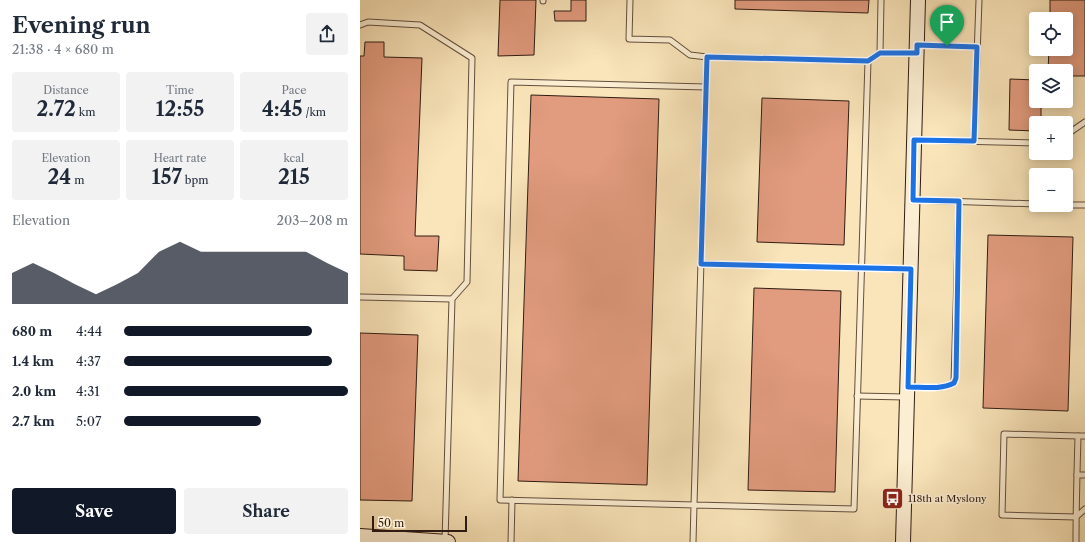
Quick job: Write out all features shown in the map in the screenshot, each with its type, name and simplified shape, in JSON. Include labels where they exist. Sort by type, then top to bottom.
[{"type":"street","points":[[903,542],[918,0]]},
{"type":"street","points":[[360,536],[383,540],[448,542]]},
{"type":"lane","points":[[630,0],[629,39],[670,40],[690,55],[707,57],[868,61],[880,53],[917,49],[977,47]]},
{"type":"lane","points":[[880,53],[881,0]]},
{"type":"lane","points":[[974,141],[979,0]]},
{"type":"lane","points":[[360,25],[368,22],[420,25],[472,58],[467,282],[452,299],[445,542]]},
{"type":"lane","points":[[693,542],[707,57]]},
{"type":"lane","points":[[706,87],[511,82],[500,500],[854,509],[868,61]]},
{"type":"lane","points":[[1073,130],[1085,122]]},
{"type":"lane","points":[[914,140],[1029,143]]},
{"type":"lane","points":[[913,200],[1029,204]]},
{"type":"lane","points":[[857,396],[908,392],[943,387],[954,383],[959,201]]},
{"type":"lane","points":[[1073,205],[1085,205]]},
{"type":"lane","points":[[701,264],[911,269]]},
{"type":"lane","points":[[360,296],[452,299]]},
{"type":"lane","points":[[1085,436],[1004,434],[1002,515],[1076,517],[1085,509]]},
{"type":"lane","points":[[1076,542],[1078,436]]},
{"type":"lane","points":[[1077,475],[1085,475]]},
{"type":"lane","points":[[511,542],[512,500]]},
{"type":"building","points":[[500,0],[536,0],[534,55],[498,56]]},
{"type":"building","points":[[571,0],[586,0],[586,21],[555,21],[554,11],[571,11]]},
{"type":"building","points":[[735,0],[869,0],[868,13],[735,9]]},
{"type":"building","points":[[1050,0],[1085,0],[1085,76],[1073,76],[1073,64],[1048,64],[1049,56],[1073,56],[1073,12],[1050,12]]},
{"type":"building","points":[[365,42],[384,42],[384,57],[422,58],[415,236],[439,236],[437,271],[404,270],[404,256],[360,254],[360,56],[364,56]]},
{"type":"building","points":[[1010,79],[1029,80],[1029,108],[1041,108],[1041,116],[1029,116],[1029,131],[1009,130]]},
{"type":"building","points":[[531,95],[659,99],[647,485],[518,481]]},
{"type":"building","points":[[762,98],[849,101],[844,245],[757,242]]},
{"type":"building","points":[[988,235],[1073,237],[1068,411],[983,408]]},
{"type":"building","points":[[754,288],[841,291],[835,492],[748,490]]},
{"type":"building","points":[[360,333],[418,335],[412,501],[360,500]]},
{"type":"place","name":"118th at Myslony","points":[[893,498]]},
{"type":"route","points":[[917,45],[947,46],[977,47],[974,141],[914,140],[913,200],[959,201],[956,378],[954,383],[948,386],[908,387],[911,269],[701,264],[707,57],[868,61],[880,53],[917,53],[917,45]]}]
